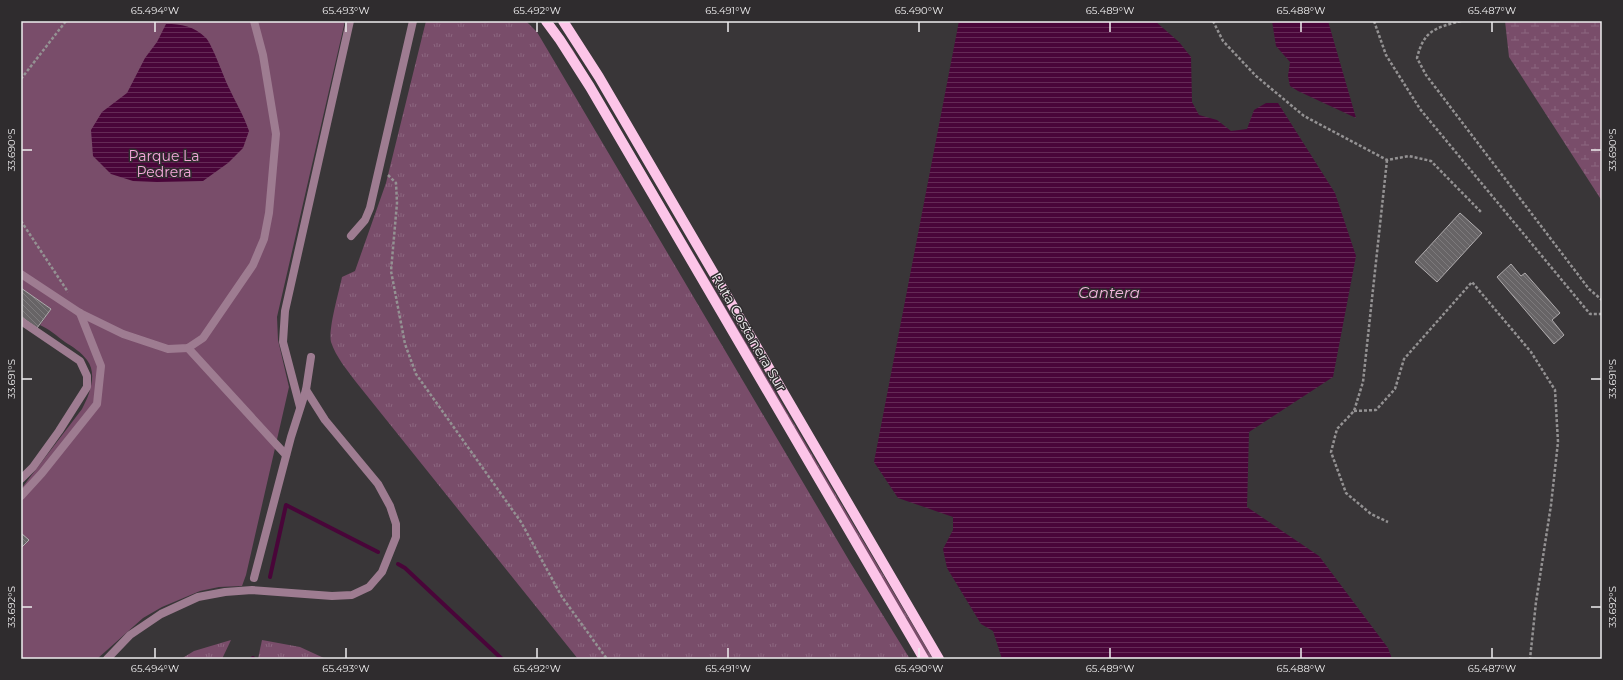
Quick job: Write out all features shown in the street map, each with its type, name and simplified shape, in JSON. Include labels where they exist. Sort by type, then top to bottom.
[{"type":"main road","name":"Ruta Costanera Sur","points":[[546,21],[560,40],[594,94],[924,659]]},
{"type":"main road","name":"Ruta Costanera Sur","points":[[563,21],[599,77],[939,659]]},
{"type":"lane","points":[[21,274],[80,313],[123,334],[168,349],[188,348],[203,338],[253,265],[264,239],[269,213],[276,134],[263,55],[254,21]]},
{"type":"lane","points":[[300,407],[283,342],[284,318],[350,21]]},
{"type":"lane","points":[[351,236],[365,220],[370,208],[413,21]]},
{"type":"lane","points":[[21,496],[42,473],[96,404],[101,366],[80,313]]},
{"type":"lane","points":[[21,321],[80,361],[87,376],[87,387],[59,431],[33,467],[21,479]]},
{"type":"lane","points":[[188,348],[286,455]]},
{"type":"lane","points":[[254,578],[286,455],[306,390],[311,357]]},
{"type":"lane","points":[[107,659],[130,635],[161,614],[198,597],[225,592],[252,590],[332,596],[352,595],[369,587],[382,572],[396,537],[396,524],[390,506],[378,484],[325,420],[306,390]]},
{"type":"path","points":[[21,79],[66,21]]},
{"type":"path","points":[[1213,21],[1223,41],[1256,76],[1304,116],[1387,160],[1409,156],[1431,161],[1481,212]]},
{"type":"path","points":[[1374,21],[1386,55],[1420,109],[1590,314],[1602,314]]},
{"type":"path","points":[[1461,21],[1431,31],[1421,43],[1417,58],[1426,75],[1589,289],[1602,300]]},
{"type":"path","points":[[1387,160],[1363,382],[1354,411],[1336,428],[1331,452],[1346,493],[1371,514],[1388,522]]},
{"type":"path","points":[[380,167],[396,183],[397,203],[391,271],[405,344],[416,374],[521,522],[562,596],[608,659]]},
{"type":"path","points":[[21,221],[69,293]]},
{"type":"path","points":[[1354,411],[1376,410],[1395,389],[1404,359],[1472,282],[1531,352],[1555,390],[1558,442],[1536,602],[1530,659]]},
{"type":"green space","name":"Parque La Pedrera","points":[[21,21],[345,21],[277,317],[278,340],[289,387],[246,575],[242,586],[219,587],[200,591],[162,607],[143,618],[97,659],[21,659],[21,489],[82,409],[90,391],[92,372],[87,360],[77,350],[40,325],[51,309],[21,288]]},
{"type":"green space","points":[[426,21],[526,21],[537,32],[850,562],[910,659],[578,659],[349,373],[333,348],[331,342],[330,336],[334,310],[342,277],[355,271],[386,183]]},
{"type":"green space","points":[[548,21],[552,21],[573,50],[933,659],[929,659],[566,44]]},
{"type":"green space","points":[[1505,21],[1602,21],[1602,201],[1509,57]]},
{"type":"green space","points":[[231,640],[222,659],[181,659],[194,651]]},
{"type":"green space","points":[[262,640],[300,647],[326,659],[258,659]]},
{"type":"water","name":"Cantera","points":[[959,21],[1155,21],[1179,42],[1191,57],[1192,102],[1199,115],[1217,120],[1231,131],[1247,129],[1254,110],[1266,103],[1278,103],[1335,193],[1356,256],[1333,377],[1249,432],[1247,507],[1319,556],[1388,648],[1392,659],[1002,659],[993,631],[981,624],[947,568],[943,549],[953,530],[953,517],[898,498],[874,462]]},
{"type":"water","points":[[1272,21],[1328,21],[1356,118],[1290,86],[1288,76],[1290,62],[1276,46]]},
{"type":"water","points":[[166,24],[187,26],[197,31],[209,41],[249,131],[243,148],[228,163],[203,181],[133,181],[111,174],[93,156],[91,130],[102,112],[127,93],[145,58],[157,42]]},
{"type":"building","points":[[1460,213],[1482,233],[1437,282],[1415,262]]},
{"type":"building","points":[[1511,264],[1521,276],[1525,273],[1560,313],[1552,320],[1564,335],[1554,344],[1497,277]]},
{"type":"building","points":[[21,288],[51,309],[37,328],[21,317]]},
{"type":"building","points":[[21,533],[29,540],[21,548]]},
{"type":"waterway","points":[[270,577],[286,505],[378,552]]},
{"type":"waterway","points":[[398,564],[405,568],[502,659]]}]
